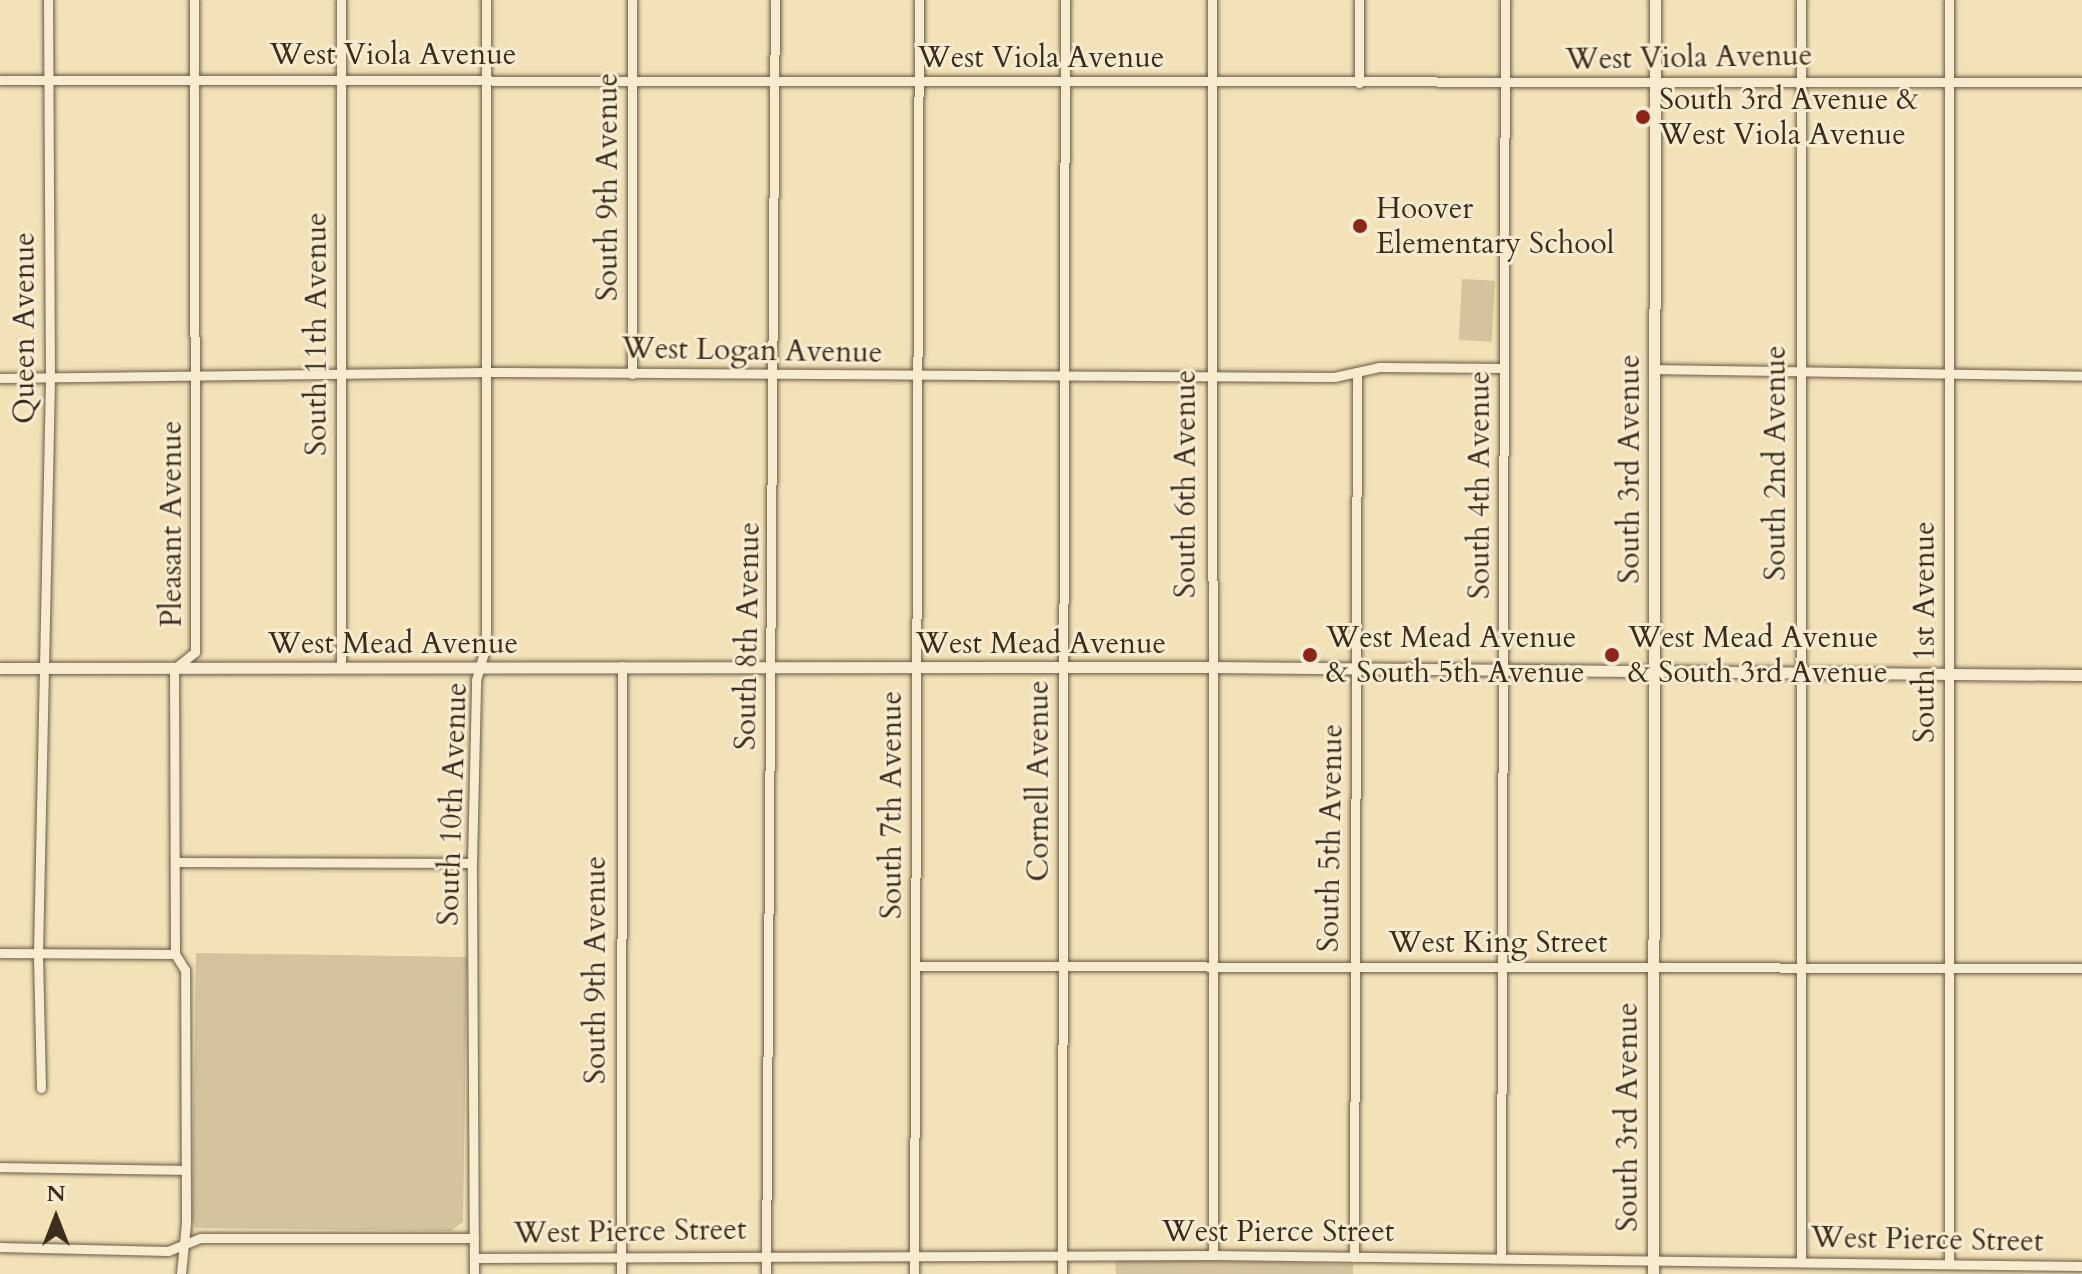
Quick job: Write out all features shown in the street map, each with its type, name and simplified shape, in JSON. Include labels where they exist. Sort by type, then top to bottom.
[{"type":"street","name":"Queen Avenue","points":[[41,1088],[38,953],[50,378],[48,0]]},
{"type":"street","name":"Pleasant Avenue","points":[[181,1274],[185,1170],[185,970],[175,954],[174,669],[195,652],[194,0]]},
{"type":"street","name":"South 11th Avenue","points":[[341,0],[341,667]]},
{"type":"street","name":"South 10th Avenue","points":[[474,1274],[472,863],[476,680],[482,668],[487,372],[486,0]]},
{"type":"street","name":"South 9th Avenue","points":[[632,0],[632,374]]},
{"type":"street","name":"South 8th Avenue","points":[[766,1274],[770,668],[774,647],[775,0]]},
{"type":"street","name":"South 7th Avenue","points":[[914,1274],[919,0]]},
{"type":"street","name":"Cornell Avenue","points":[[1062,1274],[1065,0]]},
{"type":"street","name":"South 6th Avenue","points":[[1212,0],[1209,378],[1213,1255]]},
{"type":"street","points":[[1359,0],[1359,83]]},
{"type":"street","name":"South 4th Avenue","points":[[1501,1258],[1505,0]]},
{"type":"street","name":"South 3rd Avenue","points":[[1653,1274],[1655,0]]},
{"type":"street","name":"South 2nd Avenue","points":[[1801,0],[1801,1262]]},
{"type":"street","name":"South 1st Avenue","points":[[1949,0],[1949,1264]]},
{"type":"street","name":"West Viola Avenue","points":[[0,80],[486,77],[1505,84],[1801,80],[2082,82]]},
{"type":"street","name":"West Logan Avenue","points":[[0,378],[196,373],[487,372],[1209,378],[1357,372],[1379,367],[1503,368]]},
{"type":"street","points":[[1654,369],[2082,376]]},
{"type":"street","name":"South 5th Avenue","points":[[1354,1257],[1357,372]]},
{"type":"street","name":"South 9th Avenue","points":[[621,1274],[622,666]]},
{"type":"street","name":"West Mead Avenue","points":[[0,668],[1211,667],[2082,675]]},
{"type":"street","points":[[176,862],[472,863]]},
{"type":"street","points":[[0,953],[175,954]]},
{"type":"street","name":"West King Street","points":[[915,966],[1500,968],[1801,965],[2082,968]]},
{"type":"street","points":[[0,1167],[185,1170]]},
{"type":"street","name":"West Pierce Street","points":[[0,1247],[168,1251],[201,1238],[474,1238]]},
{"type":"street","name":"West Pierce Street","points":[[474,1258],[766,1254],[1213,1255],[2082,1266]]},
{"type":"shaded area","points":[[1462,279],[1495,281],[1492,342],[1459,340]]},
{"type":"shaded area","points":[[196,953],[467,957],[463,1222],[451,1231],[196,1228],[192,1219]]},
{"type":"shaded area","points":[[1115,1259],[1353,1264],[1353,1274],[1116,1274]]},
{"type":"place","name":"South 3rd Avenue & West Viola Avenue","points":[[1643,117]]},
{"type":"place","name":"Hoover Elementary School","points":[[1360,226]]},
{"type":"place","name":"West Mead Avenue & South 5th Avenue","points":[[1310,655]]},
{"type":"place","name":"West Mead Avenue & South 3rd Avenue","points":[[1612,655]]}]
